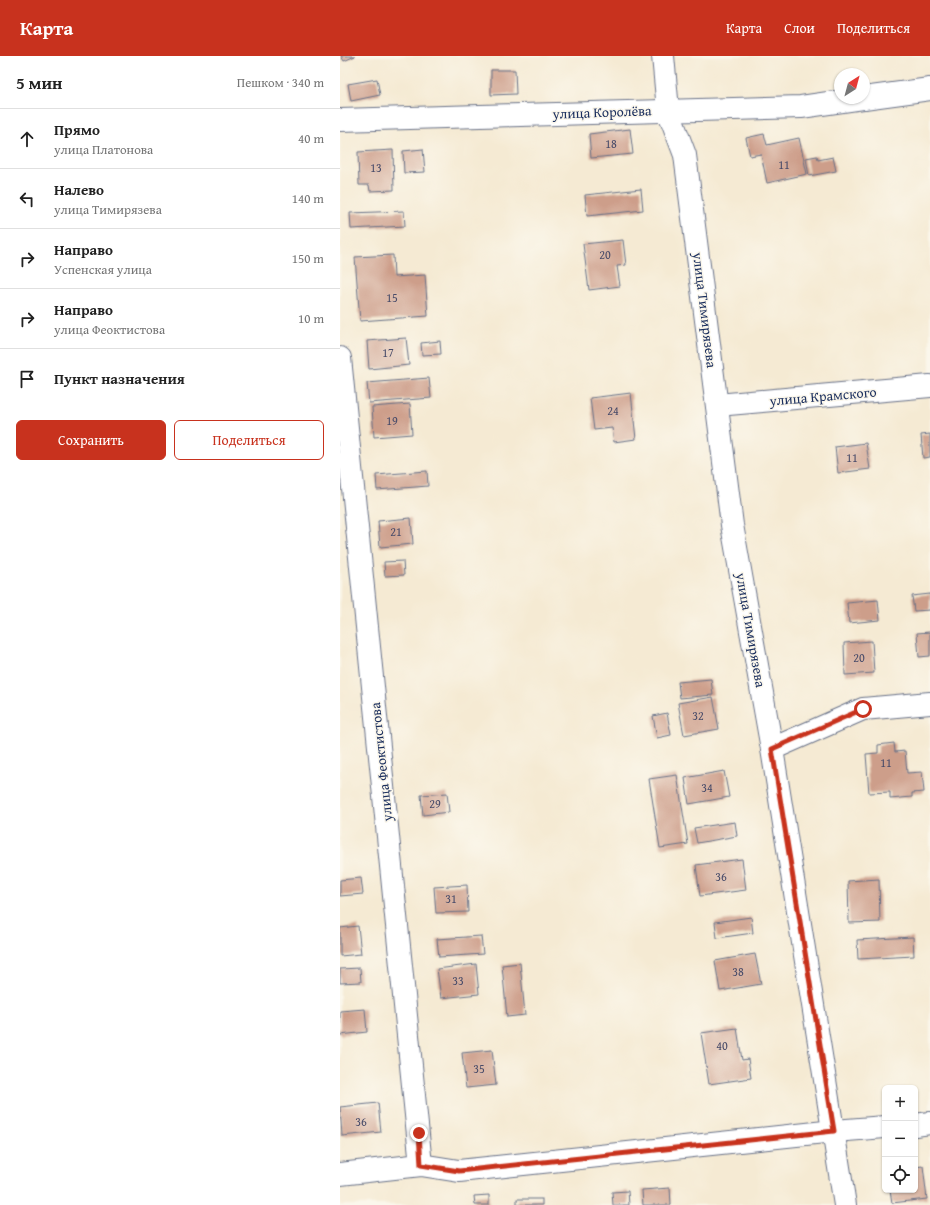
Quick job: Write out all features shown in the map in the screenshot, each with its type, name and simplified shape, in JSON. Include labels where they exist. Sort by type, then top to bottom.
[{"type":"street","name":"улица Тимирязева","points":[[663,56],[668,110],[685,155],[732,525],[772,749],[846,1205]]},
{"type":"street","name":"улица Королёва","points":[[870,97],[930,88]]},
{"type":"street","name":"улица Королёва","points":[[340,120],[801,107],[834,102]]},
{"type":"street","name":"улица Феоктистова","points":[[340,358],[421,1165]]},
{"type":"street","name":"улица Крамского","points":[[717,405],[930,386]]},
{"type":"street","points":[[772,749],[863,709],[930,703]]},
{"type":"street","points":[[918,1125],[930,1123]]},
{"type":"street","points":[[340,1174],[421,1165],[459,1171],[882,1127]]},
{"type":"building","points":[[341,56],[355,56],[344,61]]},
{"type":"building","points":[[491,70],[515,70],[516,94],[491,95]]},
{"type":"building","points":[[377,79],[380,95],[351,101],[348,84]]},
{"type":"building","points":[[630,129],[633,154],[591,158],[589,134]]},
{"type":"building","points":[[764,134],[767,145],[799,138],[807,174],[767,183],[761,154],[750,156],[746,138]]},
{"type":"building","points":[[423,149],[425,172],[404,173],[403,151]]},
{"type":"building","points":[[393,150],[394,190],[370,191],[369,185],[359,185],[358,152]]},
{"type":"building","points":[[817,156],[818,160],[833,157],[836,171],[809,176],[806,158]]},
{"type":"building","points":[[641,189],[643,210],[587,216],[585,195]]},
{"type":"building","points":[[404,211],[405,226],[351,229],[350,213]]},
{"type":"building","points":[[623,240],[626,265],[617,266],[620,286],[589,290],[583,244]]},
{"type":"building","points":[[393,255],[394,277],[425,275],[428,316],[360,321],[355,257]]},
{"type":"building","points":[[406,338],[409,365],[369,369],[367,341]]},
{"type":"building","points":[[440,341],[441,354],[422,355],[421,343]]},
{"type":"building","points":[[429,378],[431,398],[369,403],[367,383]]},
{"type":"building","points":[[631,393],[636,439],[614,442],[612,428],[594,430],[590,398]]},
{"type":"building","points":[[410,404],[412,434],[374,437],[372,407]]},
{"type":"building","points":[[930,434],[930,457],[923,458],[921,435]]},
{"type":"building","points":[[866,443],[870,469],[838,473],[835,447]]},
{"type":"building","points":[[427,471],[428,486],[377,490],[376,475]]},
{"type":"building","points":[[411,518],[413,544],[380,547],[378,521]]},
{"type":"building","points":[[403,561],[404,575],[385,576],[384,562]]},
{"type":"building","points":[[930,594],[930,610],[914,611],[912,596]]},
{"type":"building","points":[[878,600],[880,620],[849,623],[847,603]]},
{"type":"building","points":[[930,632],[930,656],[919,657],[917,633]]},
{"type":"building","points":[[872,641],[874,673],[845,675],[844,643]]},
{"type":"building","points":[[711,679],[713,695],[680,698],[678,682]]},
{"type":"building","points":[[713,697],[719,729],[684,735],[678,703]]},
{"type":"building","points":[[667,713],[671,735],[657,738],[653,716]]},
{"type":"building","points":[[894,743],[895,752],[905,751],[907,773],[922,772],[924,792],[912,793],[912,797],[890,799],[890,792],[869,793],[866,754],[878,753],[878,745]]},
{"type":"building","points":[[724,771],[729,797],[689,804],[685,778]]},
{"type":"building","points":[[677,775],[688,844],[660,848],[649,779]]},
{"type":"building","points":[[447,793],[449,812],[423,815],[421,795]]},
{"type":"building","points":[[735,822],[737,836],[697,843],[694,828]]},
{"type":"building","points":[[742,859],[746,890],[700,896],[696,865]]},
{"type":"building","points":[[361,878],[363,894],[340,896],[340,880]]},
{"type":"building","points":[[879,879],[880,922],[849,923],[848,881]]},
{"type":"building","points":[[467,885],[468,912],[436,913],[434,887]]},
{"type":"building","points":[[751,917],[753,933],[717,938],[715,922]]},
{"type":"building","points":[[358,926],[361,954],[340,956],[340,928]]},
{"type":"building","points":[[481,936],[483,954],[439,957],[437,939]]},
{"type":"building","points":[[913,937],[914,956],[858,959],[857,940]]},
{"type":"building","points":[[755,954],[761,984],[720,991],[715,961]]},
{"type":"building","points":[[520,963],[525,1015],[507,1017],[502,965]]},
{"type":"building","points":[[476,964],[479,994],[441,998],[437,969]]},
{"type":"building","points":[[360,968],[361,982],[340,983],[340,969]]},
{"type":"building","points":[[365,1009],[367,1032],[340,1035],[340,1011]]},
{"type":"building","points":[[737,1028],[742,1060],[748,1059],[751,1078],[709,1084],[701,1033]]},
{"type":"building","points":[[492,1050],[496,1085],[466,1088],[462,1053]]},
{"type":"building","points":[[378,1103],[381,1132],[342,1136],[340,1107]]},
{"type":"building","points":[[923,1166],[927,1199],[892,1203],[890,1193],[918,1193],[918,1167]]},
{"type":"building","points":[[670,1188],[671,1205],[643,1205],[642,1190]]},
{"type":"building","points":[[628,1191],[629,1205],[613,1205],[612,1192]]},
{"type":"building","points":[[489,1195],[489,1205],[475,1205],[474,1196]]},
{"type":"building","points":[[517,1199],[542,1199],[542,1205],[517,1205]]},
{"type":"route","points":[[419,1133],[421,1165],[459,1171],[834,1131],[772,749],[863,709]]}]
